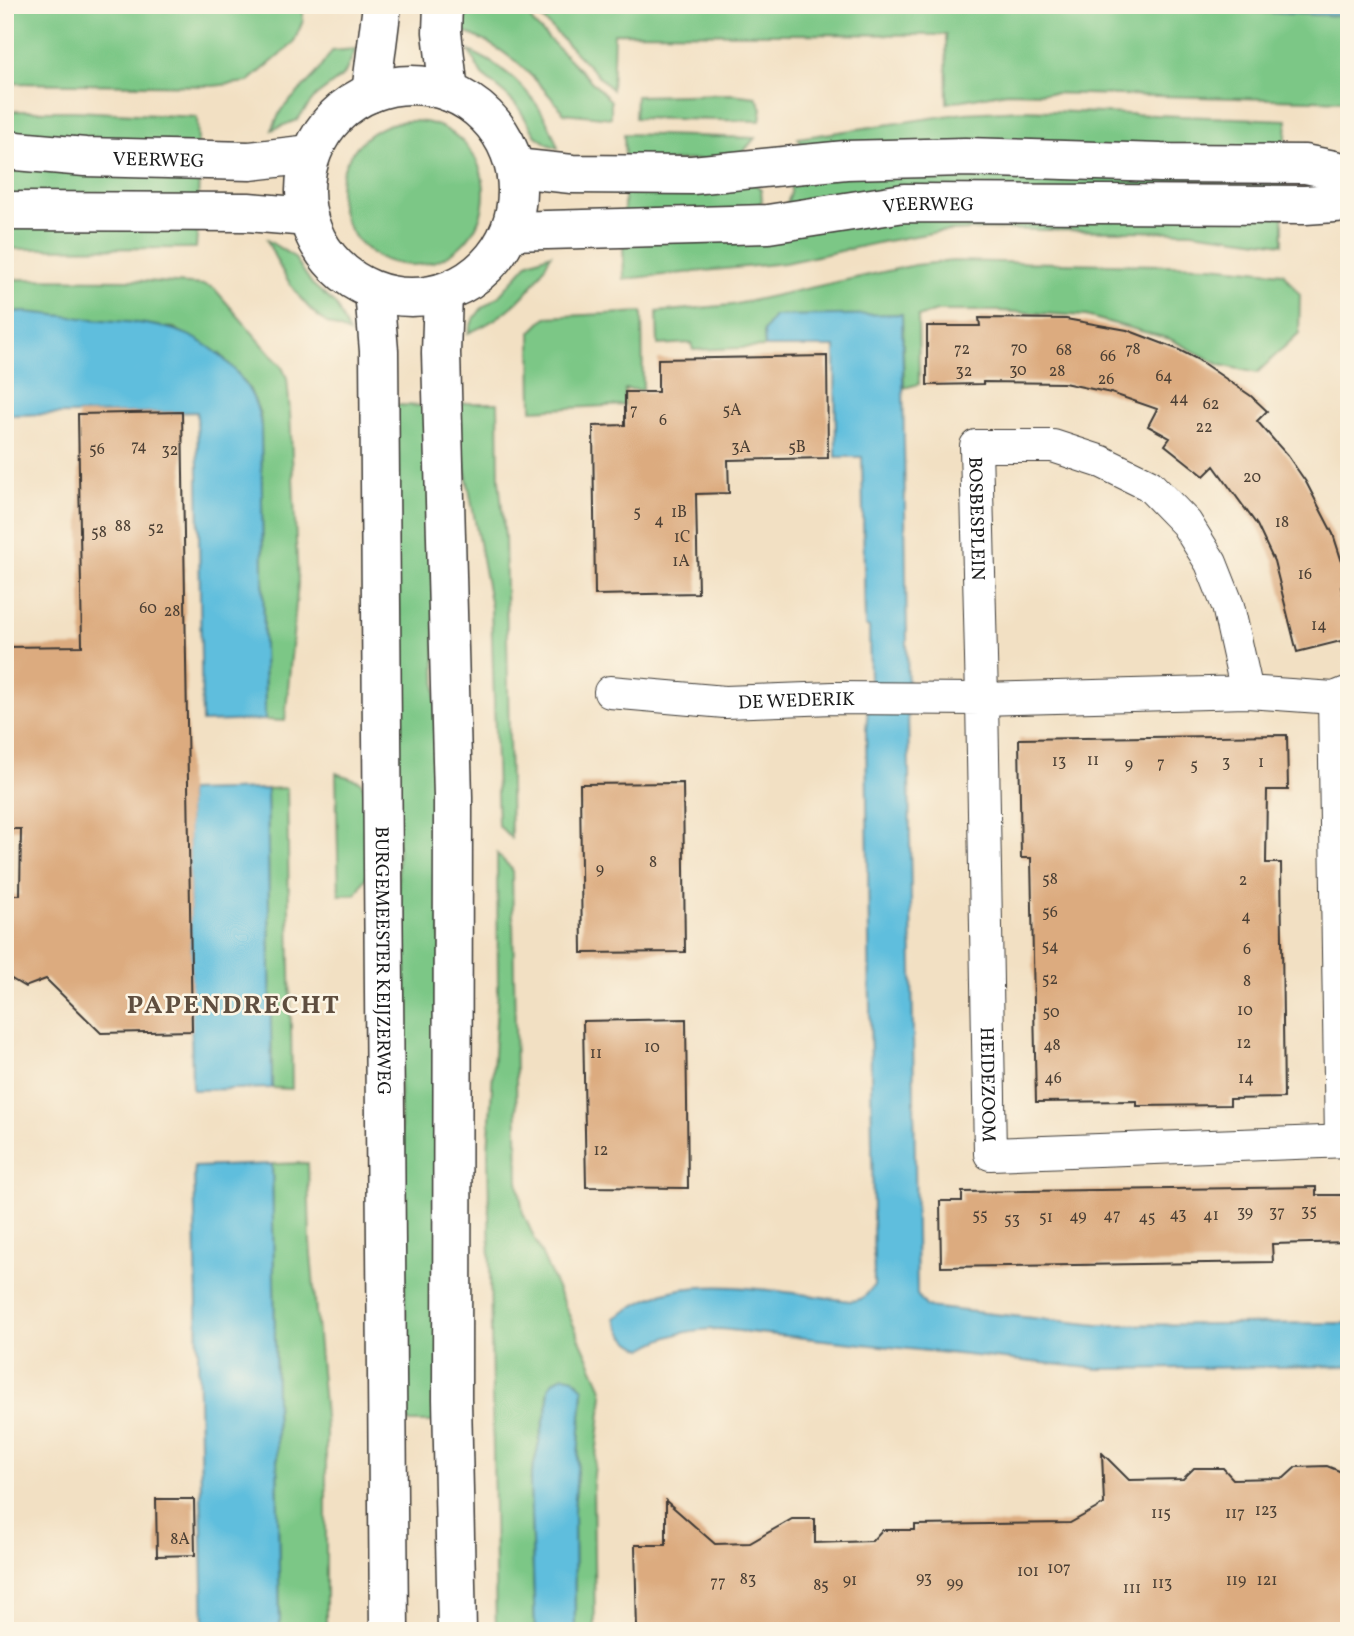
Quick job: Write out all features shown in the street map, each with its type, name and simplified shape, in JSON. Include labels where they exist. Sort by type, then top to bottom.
[{"type":"main road","points":[[371,93],[382,5]]},
{"type":"main road","points":[[443,5],[442,32],[449,92]]},
{"type":"main road","points":[[410,85],[449,92],[465,100],[491,122],[502,136],[515,168],[517,200],[510,231],[484,270],[458,287],[443,293],[408,298],[374,291],[351,279],[332,262],[313,234],[308,217],[305,185],[311,154],[334,117],[371,93],[410,85]]},
{"type":"main road","name":"VEERWEG","points":[[5,150],[85,157],[250,161],[311,154]]},
{"type":"main road","points":[[515,168],[572,174],[692,176],[846,160],[965,157],[1305,164],[1349,173]]},
{"type":"main road","name":"VEERWEG","points":[[510,231],[768,224],[904,203],[1305,205],[1349,202]]},
{"type":"main road","points":[[5,211],[248,212],[308,217]]},
{"type":"main road","name":"BURGEMEESTER KEIJZERWEG","points":[[374,291],[379,351],[389,1631]]},
{"type":"main road","points":[[443,293],[441,353],[453,797],[452,1399],[457,1631]]},
{"type":"street","name":"BOSBESPLEIN","points":[[982,699],[976,446],[1053,446],[1102,462],[1149,485],[1186,523],[1211,563],[1228,606],[1247,692]]},
{"type":"street","name":"DE WEDERIK","points":[[610,692],[726,702],[833,698],[982,699]]},
{"type":"street","points":[[982,699],[1247,692],[1341,695],[1345,1141]]},
{"type":"street","name":"HEIDEZOOM","points":[[982,699],[990,1154],[1345,1141]]},
{"type":"green space","points":[[5,5],[303,5],[303,21],[293,44],[248,82],[213,86],[5,83]]},
{"type":"green space","points":[[456,5],[523,5],[533,23],[611,101],[611,118],[564,113],[516,62],[488,43],[455,29]]},
{"type":"green space","points":[[533,5],[1084,5],[1349,16],[1349,101],[1007,92],[947,103],[946,35],[614,33],[612,90],[533,9]]},
{"type":"green space","points":[[356,49],[344,75],[316,96],[297,120],[272,130],[281,110],[316,74],[332,51]]},
{"type":"green space","points":[[469,51],[499,67],[524,89],[544,116],[558,148],[536,136],[518,107],[482,75]]},
{"type":"green space","points":[[732,94],[756,97],[762,108],[760,121],[635,118],[636,96]]},
{"type":"green space","points":[[1023,110],[1287,120],[1285,151],[804,149],[798,138],[964,113]]},
{"type":"green space","points":[[5,111],[74,111],[197,117],[198,145],[5,139]]},
{"type":"green space","points":[[412,121],[439,127],[463,142],[478,166],[484,193],[478,220],[463,244],[439,259],[412,265],[385,259],[361,244],[346,220],[340,193],[346,166],[361,142],[385,127]]},
{"type":"green space","points":[[624,134],[755,138],[739,157],[625,164]]},
{"type":"green space","points":[[5,162],[199,175],[198,200],[5,197]]},
{"type":"green space","points":[[1284,172],[1284,193],[785,208],[791,193],[791,178],[811,174]]},
{"type":"green space","points":[[756,184],[761,190],[762,201],[752,212],[624,217],[624,187]]},
{"type":"green space","points":[[1283,215],[1283,244],[1192,232],[986,229],[937,232],[785,263],[624,279],[623,242],[873,218]]},
{"type":"green space","points":[[5,219],[198,223],[196,248],[5,249]]},
{"type":"green space","points":[[267,240],[294,257],[312,284],[336,305],[349,333],[324,321],[306,304],[283,273]]},
{"type":"green space","points":[[551,254],[536,280],[518,302],[495,319],[468,333],[482,308],[499,296],[529,262]]},
{"type":"green space","points":[[953,261],[1211,266],[1283,273],[1300,295],[1299,333],[1257,373],[1220,365],[1170,339],[1086,316],[1000,311],[937,311],[918,317],[919,384],[904,388],[902,314],[764,331],[765,347],[693,350],[691,343],[658,345],[657,312],[732,305],[915,265]]},
{"type":"green space","points":[[5,279],[130,280],[205,285],[214,288],[282,367],[287,378],[290,413],[298,583],[285,721],[265,720],[261,428],[260,414],[249,388],[221,355],[174,328],[5,311]]},
{"type":"green space","points":[[642,312],[643,390],[625,389],[624,405],[532,410],[531,332],[546,317]]},
{"type":"green space","points":[[453,403],[498,403],[499,479],[505,537],[511,838],[498,825],[491,607]]},
{"type":"green space","points":[[395,405],[430,406],[442,1002],[438,1422],[408,1422],[399,1059]]},
{"type":"green space","points":[[336,773],[360,781],[369,795],[372,867],[356,894],[339,895]]},
{"type":"green space","points":[[287,788],[292,1089],[272,1088],[267,789]]},
{"type":"green space","points":[[497,854],[512,869],[518,1181],[523,1213],[603,1395],[593,1483],[595,1631],[575,1631],[574,1511],[583,1390],[574,1378],[548,1393],[549,1399],[530,1482],[535,1631],[496,1631],[488,1152],[498,988]]},
{"type":"green space","points":[[308,1163],[310,1242],[326,1429],[326,1631],[280,1631],[272,1164]]},
{"type":"water","points":[[1084,5],[1349,5],[1349,16]]},
{"type":"water","points":[[5,311],[172,329],[206,344],[222,357],[247,386],[254,399],[261,427],[265,720],[202,722],[197,412],[5,415]]},
{"type":"water","points":[[902,314],[917,1295],[927,1307],[1099,1325],[1349,1323],[1349,1366],[1099,1369],[720,1329],[680,1333],[643,1349],[629,1340],[617,1324],[615,1318],[636,1305],[652,1297],[679,1290],[702,1287],[752,1288],[850,1301],[864,1296],[874,1285],[866,731],[870,681],[869,628],[865,626],[862,457],[836,457],[835,347],[765,347],[764,331],[774,316]]},
{"type":"water","points":[[267,789],[272,1088],[192,1090],[188,791]]},
{"type":"water","points":[[272,1164],[280,1631],[204,1631],[194,1167]]},
{"type":"water","points":[[564,1376],[574,1378],[583,1389],[574,1511],[575,1631],[535,1631],[530,1482],[550,1387],[556,1379]]},
{"type":"building","points":[[979,318],[1066,319],[1127,330],[1197,359],[1251,396],[1267,411],[1257,421],[1288,456],[1306,482],[1333,534],[1349,584],[1341,587],[1349,617],[1349,639],[1297,652],[1274,561],[1257,525],[1214,466],[1204,476],[1165,445],[1170,438],[1148,426],[1157,409],[1111,393],[1064,383],[983,382],[927,385],[927,326],[980,326]]},
{"type":"building","points":[[827,356],[828,458],[728,460],[729,493],[696,494],[698,593],[595,595],[593,426],[625,425],[625,392],[658,392],[658,359]]},
{"type":"building","points":[[182,412],[192,1031],[101,1033],[46,979],[25,987],[5,975],[5,895],[20,895],[21,829],[5,829],[5,647],[82,646],[78,414]]},
{"type":"building","points":[[1287,735],[1288,790],[1267,790],[1266,863],[1281,863],[1284,1098],[1230,1099],[1230,1105],[1137,1106],[1137,1101],[1036,1102],[1031,858],[1021,858],[1019,739]]},
{"type":"building","points":[[683,783],[685,952],[582,953],[580,784]]},
{"type":"building","points":[[686,1019],[688,1188],[586,1187],[583,1021]]},
{"type":"building","points":[[1316,1187],[1316,1195],[1349,1195],[1349,1242],[1272,1244],[1273,1262],[941,1267],[940,1201],[962,1201],[962,1192]]},
{"type":"building","points":[[1102,1453],[1129,1480],[1183,1479],[1194,1468],[1223,1468],[1233,1479],[1284,1478],[1296,1467],[1327,1466],[1349,1475],[1349,1630],[637,1631],[635,1545],[666,1545],[666,1501],[715,1544],[750,1543],[792,1519],[815,1519],[815,1543],[872,1541],[882,1530],[915,1530],[915,1525],[1070,1523],[1104,1504]]},
{"type":"building","points":[[156,1499],[194,1499],[195,1555],[157,1556]]},
{"type":"district","name":"PAPENDRECHT","points":[[234,1004]]}]
